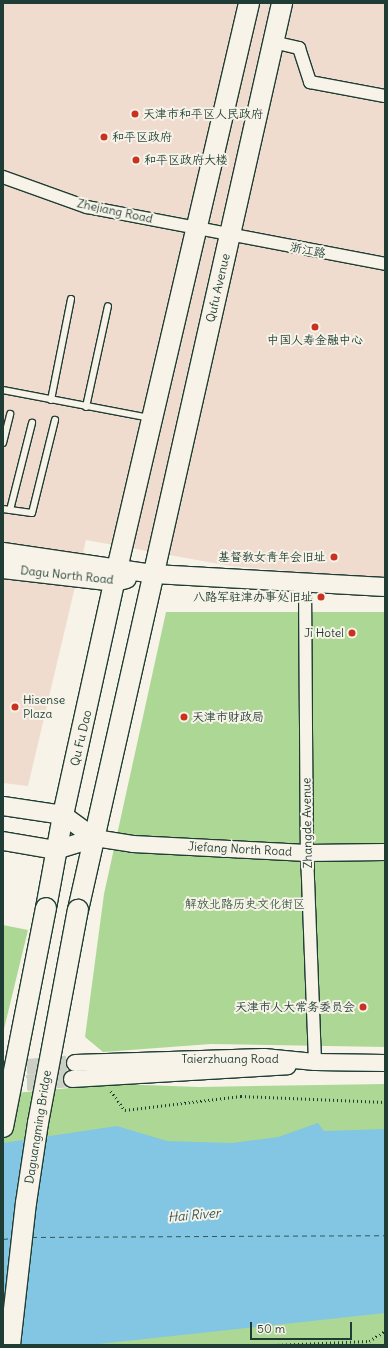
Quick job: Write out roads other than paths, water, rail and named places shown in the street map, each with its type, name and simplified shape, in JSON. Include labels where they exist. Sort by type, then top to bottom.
[{"type":"main road","points":[[116,575],[154,419],[196,227],[249,3]]},
{"type":"main road","name":"Qufu Avenue","points":[[154,574],[282,3]]},
{"type":"main road","name":"Dagu North Road","points":[[3,552],[116,575]]},
{"type":"main road","name":"Dagu North Road","points":[[3,569],[116,575],[154,574],[305,584],[385,586]]},
{"type":"main road","points":[[95,838],[154,574]]},
{"type":"main road","name":"Qu Fu Dao","points":[[3,1127],[63,815],[116,575]]},
{"type":"main road","name":"Jiefang North Road","points":[[3,806],[63,815],[95,838]]},
{"type":"main road","name":"Jiefang North Road","points":[[3,841],[56,850],[95,838]]},
{"type":"main road","name":"Daguangming Bridge","points":[[10,1345],[26,1203],[38,1123],[78,910],[95,838]]},
{"type":"street","points":[[273,42],[299,48],[310,82],[385,96]]},
{"type":"street","name":"Zhejiang Road","points":[[3,177],[87,207],[196,227],[230,235]]},
{"type":"street","name":"浙江路","points":[[230,235],[385,264]]},
{"type":"street","name":"Zhangde Avenue","points":[[305,584],[307,853],[315,1062]]},
{"type":"street","name":"Jiefang North Road","points":[[95,838],[133,844],[307,853],[385,852]]},
{"type":"street","name":"Taierzhuang Road","points":[[75,1063],[264,1057],[315,1062],[385,1063]]},
{"type":"street","points":[[72,1080],[264,1068],[315,1062]]},
{"type":"lane","points":[[51,400],[71,299]]},
{"type":"lane","points":[[86,407],[108,306]]},
{"type":"lane","points":[[3,390],[154,419]]},
{"type":"lane","points":[[3,443],[10,414]]},
{"type":"lane","points":[[3,509],[32,514],[55,420]]},
{"type":"lane","points":[[10,510],[32,423]]},
{"type":"water","name":"Hai River","points":[[318,1123],[324,1131],[385,1129],[385,1313],[89,1345],[3,1345],[3,1143],[117,1126],[167,1141],[232,1143],[278,1137]]},
{"type":"tunnel","points":[[3,1069],[75,1063]]},
{"type":"tunnel","points":[[3,1085],[72,1079]]},
{"type":"place","name":"天津市和平区人民政府","points":[[135,114]]},
{"type":"place","name":"和平区政府","points":[[104,137]]},
{"type":"place","name":"和平区政府大楼","points":[[136,160]]},
{"type":"place","name":"中国人寿金融中心","points":[[315,327]]},
{"type":"place","name":"基督教女青年会旧址","points":[[334,557]]},
{"type":"place","name":"八路军驻津办事处旧址","points":[[321,597]]},
{"type":"place","name":"Ji Hotel","points":[[352,633]]},
{"type":"place","name":"Hisense Plaza","points":[[15,707]]},
{"type":"place","name":"天津市财政局","points":[[184,717]]},
{"type":"place","name":"天津市人大常务委员会","points":[[363,1007]]},
{"type":"park label","name":"解放北路历史文化街区","points":[[245,904]]}]
